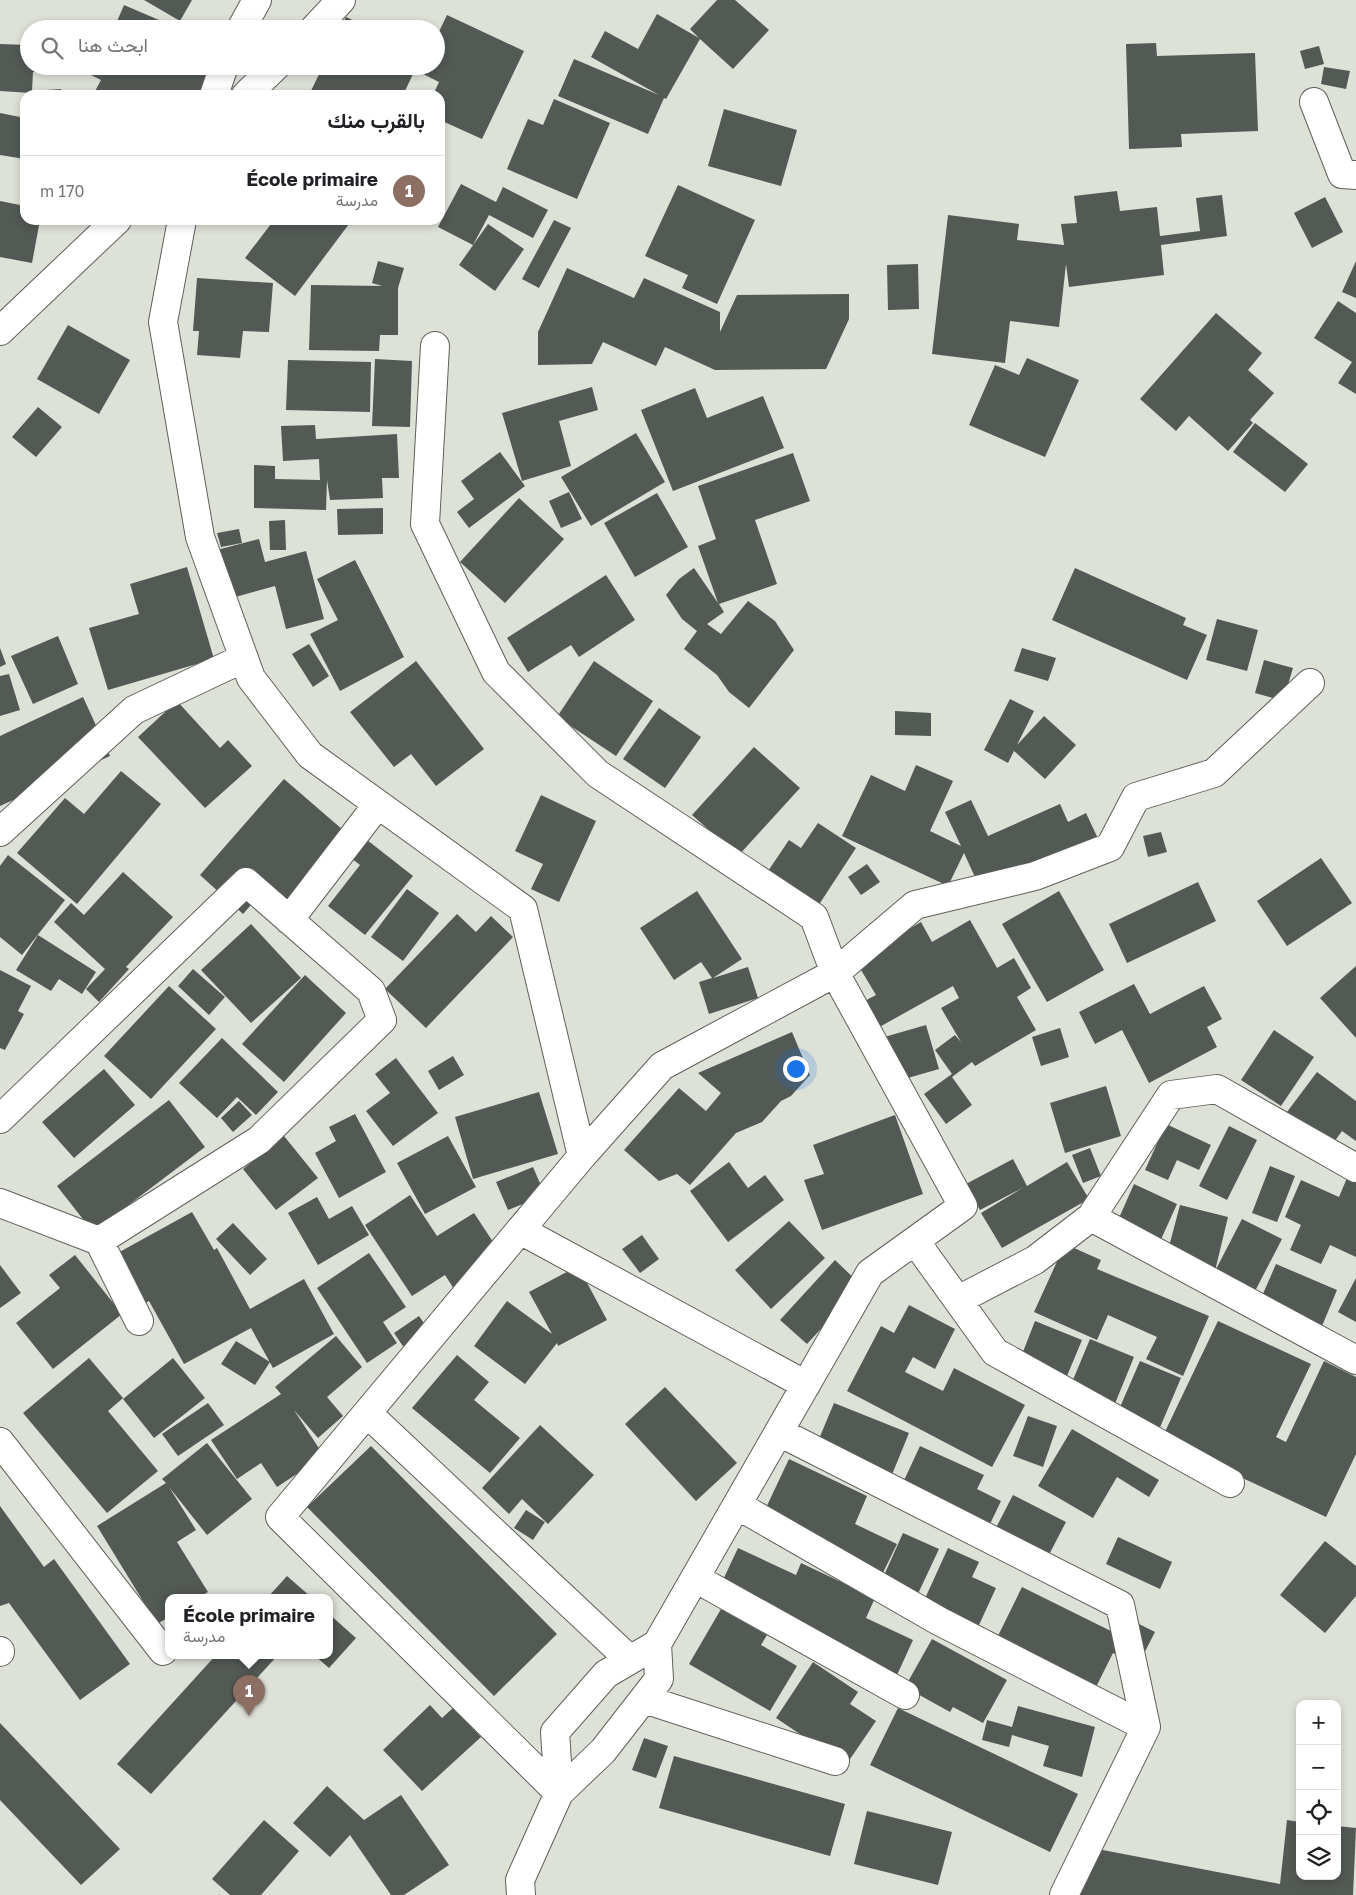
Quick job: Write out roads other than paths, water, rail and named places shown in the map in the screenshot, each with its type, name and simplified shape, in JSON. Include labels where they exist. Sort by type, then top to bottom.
[{"type":"street","points":[[246,20],[257,0]]},
{"type":"street","points":[[322,20],[341,0]]},
{"type":"street","points":[[216,90],[221,75]]},
{"type":"street","points":[[251,90],[267,75]]},
{"type":"street","points":[[1314,102],[1342,174],[1356,175]]},
{"type":"street","points":[[0,331],[112,225]]},
{"type":"street","points":[[181,225],[163,322],[200,537],[251,678],[310,755],[523,909],[582,1156]]},
{"type":"street","points":[[435,346],[425,524],[496,672],[598,774],[814,917],[835,973],[963,1206],[870,1273],[657,1644],[606,1674],[555,1732],[559,1792]]},
{"type":"street","points":[[0,832],[134,710],[244,658]]},
{"type":"street","points":[[559,1792],[280,1517],[582,1156],[662,1066],[835,973],[915,906],[1035,876],[1110,847],[1136,797],[1214,772],[1310,683]]},
{"type":"street","points":[[289,920],[378,804]]},
{"type":"street","points":[[0,1120],[246,882],[371,992],[382,1020],[259,1140],[99,1241]]},
{"type":"street","points":[[958,1300],[1035,1260],[1091,1217],[1171,1095],[1216,1089],[1356,1168]]},
{"type":"street","points":[[0,1203],[99,1241],[139,1321]]},
{"type":"street","points":[[1091,1217],[1356,1360]]},
{"type":"street","points":[[520,1230],[806,1385]]},
{"type":"street","points":[[915,1241],[995,1352],[1230,1482]]},
{"type":"street","points":[[367,1413],[630,1660]]},
{"type":"street","points":[[779,1432],[1120,1605],[1146,1728],[1064,1895]]},
{"type":"street","points":[[0,1442],[163,1651]]},
{"type":"street","points":[[737,1505],[939,1620],[1146,1728]]},
{"type":"street","points":[[695,1578],[904,1695]]},
{"type":"street","points":[[521,1895],[520,1880],[559,1792],[603,1751],[659,1679],[657,1644]]},
{"type":"street","points":[[644,1699],[835,1761]]},
{"type":"place","name":"École primaire","points":[[249,1716]]}]
